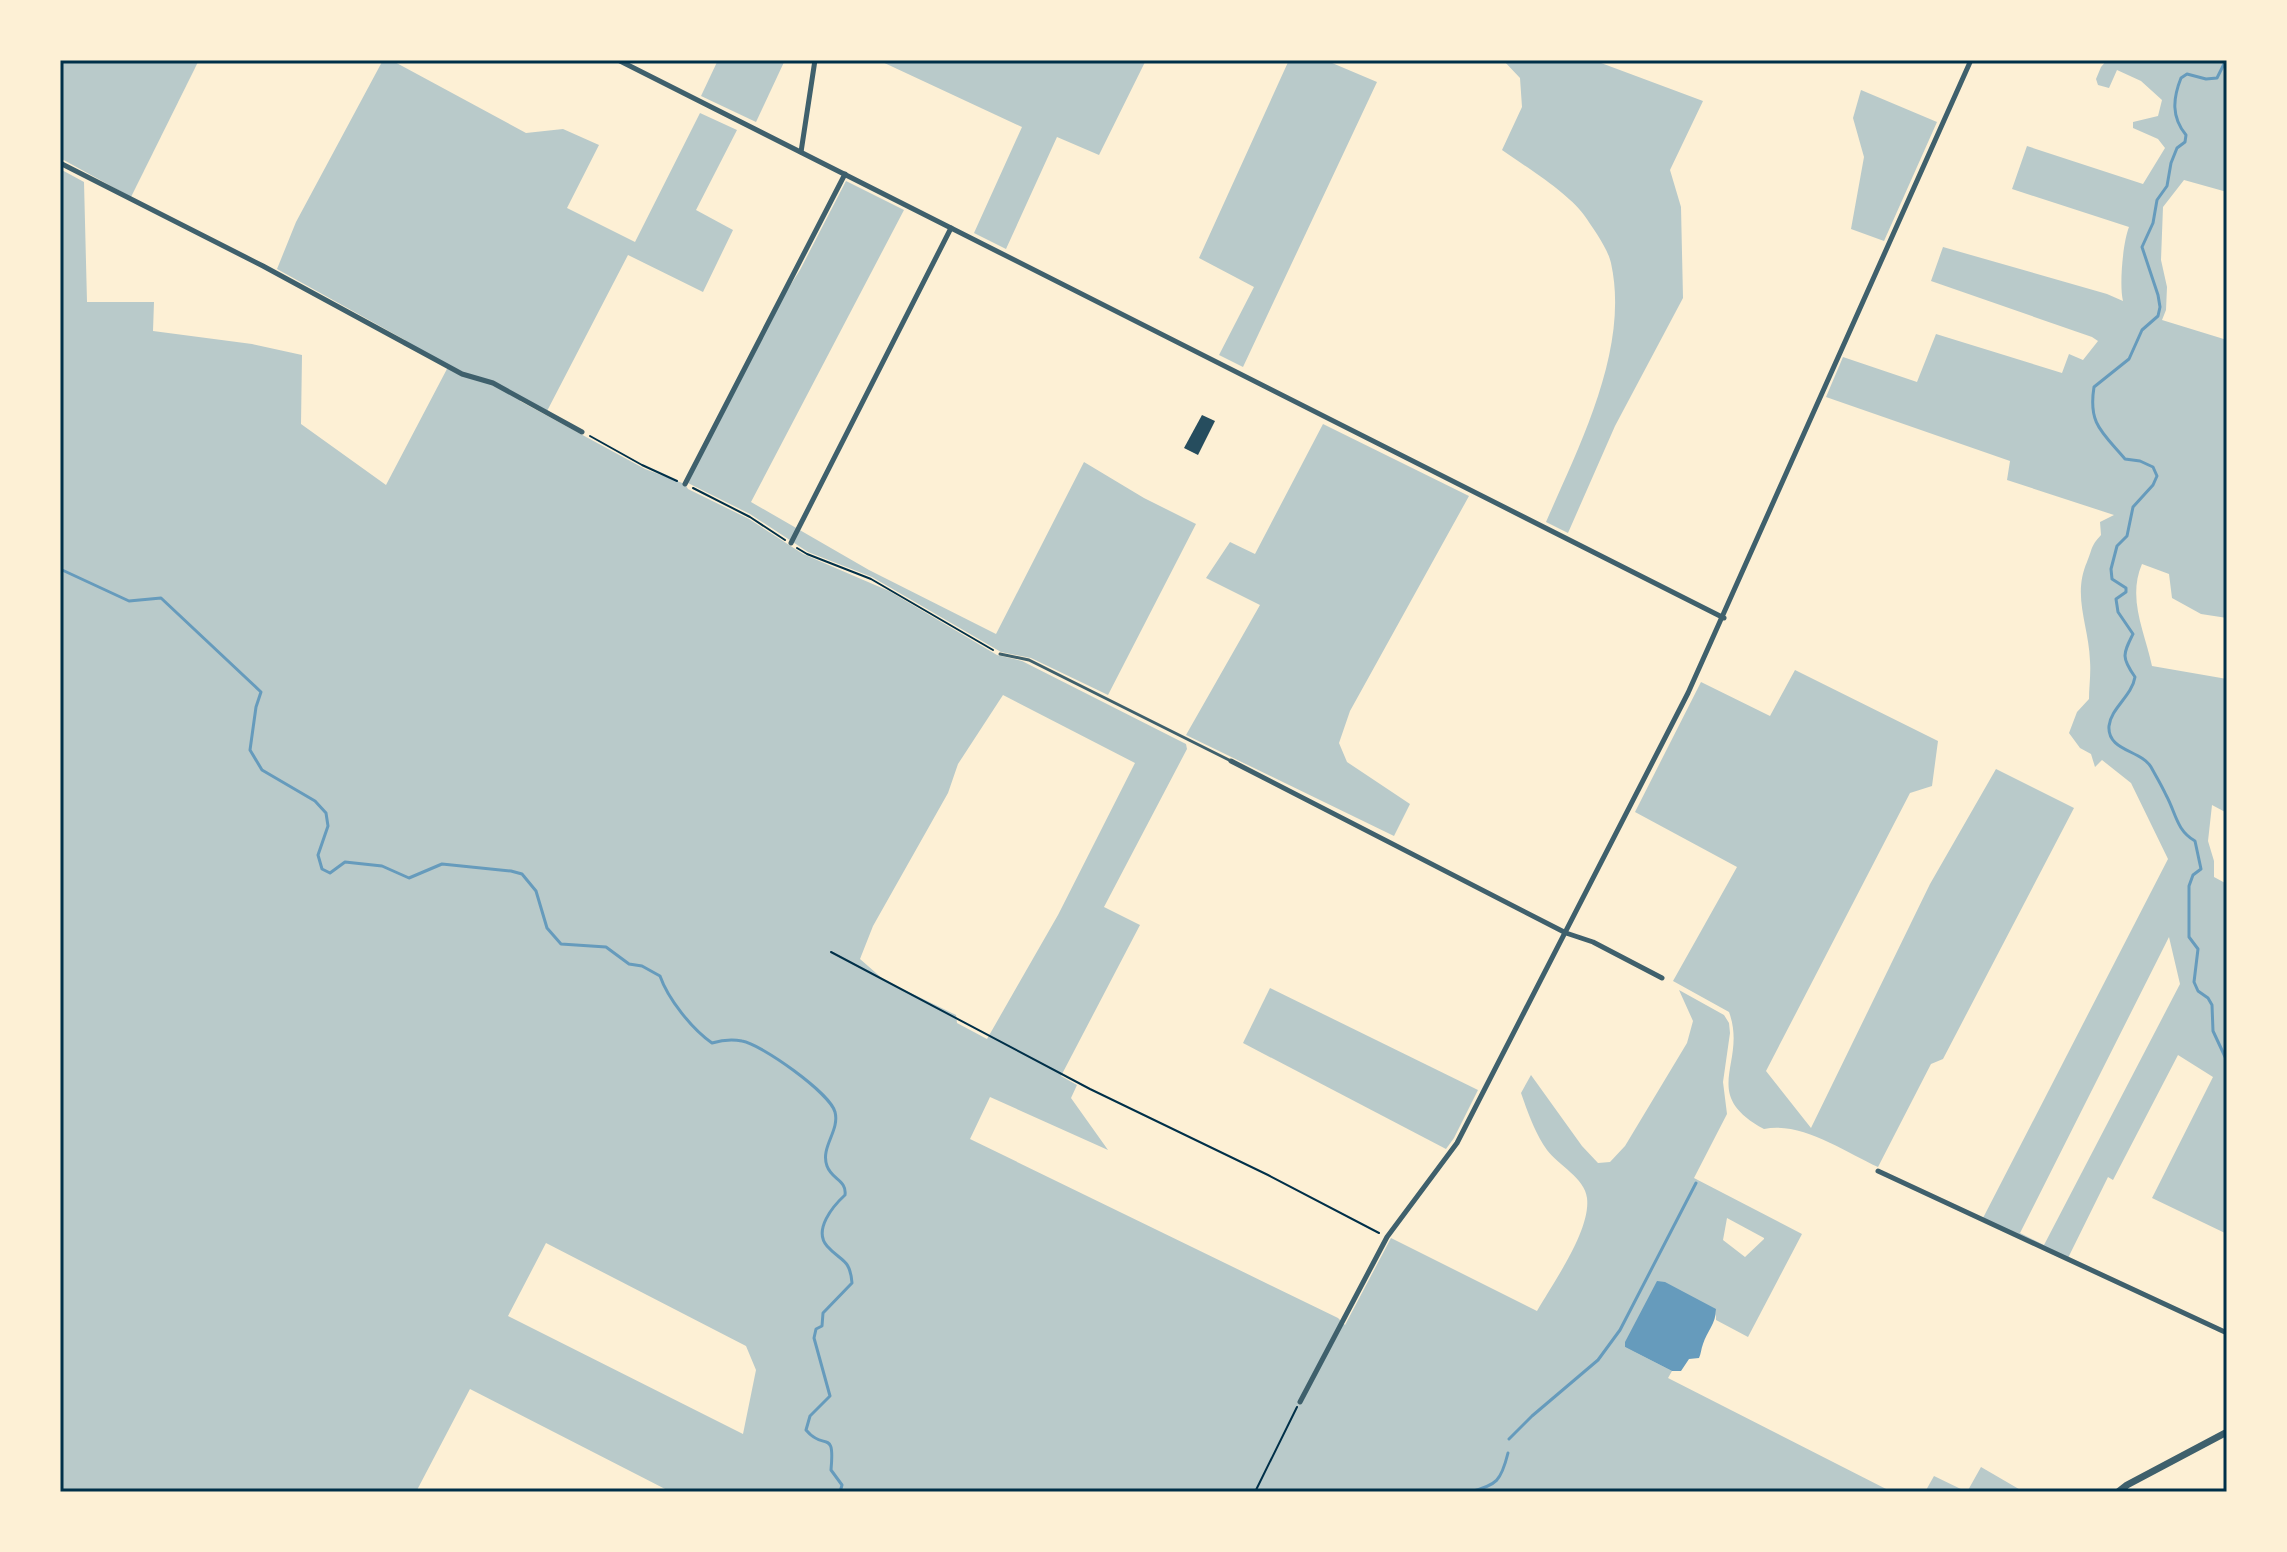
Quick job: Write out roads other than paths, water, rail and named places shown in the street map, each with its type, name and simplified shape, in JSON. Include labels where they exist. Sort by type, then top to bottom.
[{"type":"street","points":[[618,60],[1724,618]]},
{"type":"street","points":[[801,152],[815,60]]},
{"type":"street","points":[[1300,1402],[1387,1237],[1457,1143],[1688,693],[1971,60]]},
{"type":"street","points":[[60,163],[263,266],[462,374],[493,383],[582,432]]},
{"type":"street","points":[[685,484],[845,174]]},
{"type":"street","points":[[791,543],[951,228]]},
{"type":"street","points":[[1231,761],[1566,933],[1593,942],[1662,978]]},
{"type":"street","points":[[1878,1171],[2227,1333]]},
{"type":"street","points":[[2118,1492],[2227,1432]]},
{"type":"lane","points":[[1000,654],[1029,660],[1231,761]]},
{"type":"water","points":[[1657,1281],[1665,1282],[1716,1309],[1699,1358],[1689,1359],[1681,1371],[1672,1371],[1625,1347]]},
{"type":"waterway","points":[[2226,60],[2217,78],[2206,79],[2187,74],[2181,78],[2175,107],[2186,135],[2185,142],[2177,148],[2167,186],[2157,200],[2153,223],[2142,247],[2158,295],[2158,316],[2142,330],[2129,359],[2094,387],[2093,410],[2099,427],[2125,459],[2153,467],[2157,476],[2133,507],[2127,536],[2117,546],[2111,569],[2112,579],[2126,588],[2126,592],[2116,599],[2118,612],[2133,634],[2125,656],[2135,677],[2109,726],[2113,741],[2151,767],[2180,826],[2195,841],[2201,869],[2193,875],[2189,886],[2189,937],[2198,949],[2194,982],[2212,1005],[2213,1031],[2227,1061]]},
{"type":"waterway","points":[[60,569],[129,601],[161,598],[261,692],[250,750],[262,770],[315,801],[326,813],[328,826],[318,855],[322,869],[330,873],[345,862],[382,866],[409,878],[442,864],[522,874],[536,891],[547,928],[561,944],[606,947],[629,964],[642,966],[660,976],[682,1013],[712,1043],[734,1040],[751,1044],[794,1070],[821,1093],[835,1112],[836,1119],[826,1152],[827,1166],[845,1190],[845,1195],[823,1226],[823,1240],[847,1265],[852,1283],[823,1313],[822,1326],[816,1329],[814,1338],[830,1396],[810,1416],[806,1430],[830,1444],[831,1470],[842,1485],[840,1492]]},
{"type":"waterway","points":[[1509,1439],[1598,1360],[1620,1330],[1696,1183]]},
{"type":"waterway","points":[[1470,1492],[1492,1484],[1500,1476],[1508,1453]]}]
